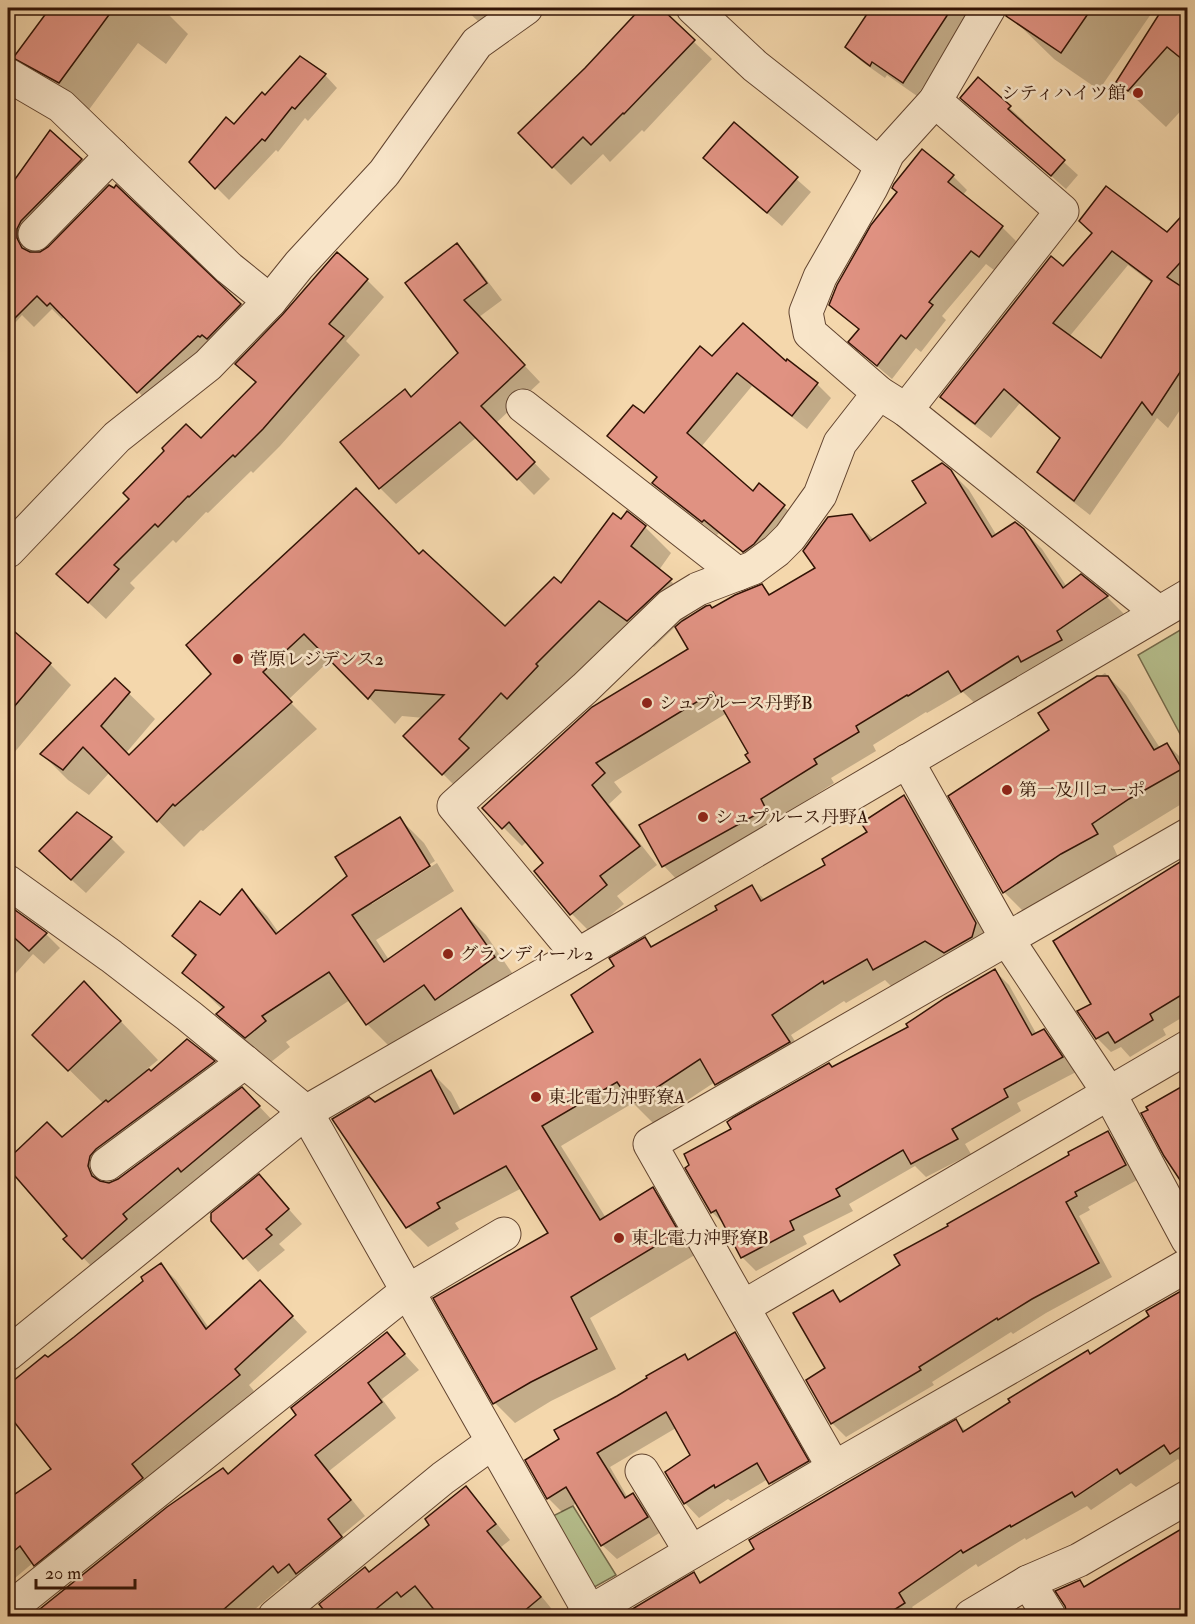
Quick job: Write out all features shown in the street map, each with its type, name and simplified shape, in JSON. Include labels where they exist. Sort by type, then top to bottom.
[{"type":"street","points":[[8,550],[117,437],[208,365],[270,301],[299,265],[384,173],[477,43],[526,8]]},
{"type":"street","points":[[693,8],[755,66],[882,166]]},
{"type":"street","points":[[988,8],[935,101],[888,153],[871,188],[820,277],[806,312],[810,333],[1158,612]]},
{"type":"street","points":[[8,75],[61,106],[229,268],[270,301]]},
{"type":"street","points":[[578,954],[454,806],[585,688],[670,606],[698,589],[753,568],[776,551],[820,495],[840,443],[893,401],[1062,211],[935,101]]},
{"type":"street","points":[[35,234],[112,155]]},
{"type":"street","points":[[523,406],[738,574]]},
{"type":"street","points":[[8,1354],[306,1112],[1188,596]]},
{"type":"street","points":[[907,761],[1007,939],[1109,1093],[1188,1240]]},
{"type":"street","points":[[834,1468],[650,1144],[1188,834]]},
{"type":"street","points":[[8,882],[111,956],[306,1112],[588,1615],[834,1468],[1188,1265]]},
{"type":"street","points":[[743,1307],[1188,1047]]},
{"type":"street","points":[[107,1164],[245,1062]]},
{"type":"street","points":[[8,1610],[406,1292],[504,1234]]},
{"type":"street","points":[[275,1617],[443,1478],[493,1442]]},
{"type":"street","points":[[642,1471],[692,1552]]},
{"type":"street","points":[[970,1617],[1028,1582],[1079,1560],[1188,1497]]},
{"type":"street","points":[[1028,1582],[1049,1617]]},
{"type":"green space","points":[[1187,626],[1187,747],[1138,655]]},
{"type":"green space","points":[[573,1506],[616,1575],[589,1590],[549,1518]]},
{"type":"building","points":[[50,8],[114,8],[59,83],[13,58]]},
{"type":"building","points":[[641,8],[661,8],[695,40],[591,145],[583,137],[552,168],[518,133],[585,68]]},
{"type":"building","points":[[871,8],[952,8],[903,83],[872,62],[870,66],[845,47]]},
{"type":"building","points":[[1008,8],[1092,8],[1061,53],[1006,16]]},
{"type":"building","points":[[1163,8],[1188,8],[1188,64],[1167,47],[1128,91],[1116,82]]},
{"type":"building","points":[[300,56],[326,74],[295,109],[292,107],[265,141],[262,139],[215,189],[189,162],[226,117],[234,124],[262,92],[265,95]]},
{"type":"building","points":[[978,77],[1011,106],[1008,109],[1065,160],[1051,176],[960,98]]},
{"type":"building","points":[[734,122],[798,177],[767,213],[703,158]]},
{"type":"building","points":[[50,130],[82,159],[21,221],[17,229],[17,238],[22,248],[30,252],[40,252],[48,247],[109,185],[114,188],[116,185],[241,304],[207,339],[202,335],[198,336],[137,393],[50,303],[47,306],[37,296],[8,325],[8,189]]},
{"type":"building","points":[[922,149],[954,175],[948,182],[1003,226],[979,257],[971,251],[929,302],[933,305],[906,339],[901,335],[877,366],[848,342],[859,329],[829,305],[837,285],[871,225],[897,192],[892,188],[894,184]]},
{"type":"building","points":[[1106,186],[1167,232],[1188,209],[1188,254],[1167,277],[1188,291],[1188,360],[1152,415],[1142,402],[1074,501],[1037,472],[1060,438],[1004,389],[975,424],[940,397],[1051,256],[1063,266],[1092,233],[1079,221]],"holes":[[[1112,251],[1152,281],[1101,358],[1053,323]]]},
{"type":"building","points":[[457,243],[487,283],[464,300],[525,365],[481,406],[535,462],[517,480],[460,422],[379,489],[340,442],[405,389],[411,397],[458,353],[405,283]]},
{"type":"building","points":[[337,252],[368,279],[329,324],[344,336],[263,429],[235,457],[233,455],[158,527],[155,524],[114,565],[119,569],[88,603],[56,574],[129,499],[123,493],[164,451],[162,448],[186,424],[201,438],[256,382],[235,364],[283,314]]},
{"type":"building","points":[[743,323],[786,361],[787,359],[818,383],[792,416],[737,373],[687,433],[753,491],[759,483],[785,505],[754,544],[743,552],[704,520],[702,522],[652,483],[657,477],[607,436],[633,405],[644,413],[700,346],[712,356]]},
{"type":"building","points":[[942,463],[951,470],[992,537],[1015,522],[1024,529],[1063,588],[1081,574],[1108,596],[1057,631],[1062,640],[1021,662],[1018,656],[961,692],[948,671],[907,695],[856,726],[859,732],[814,759],[817,764],[761,799],[766,809],[662,867],[639,825],[750,762],[745,755],[748,753],[713,692],[596,763],[605,773],[592,785],[640,846],[600,876],[607,885],[570,915],[534,871],[543,863],[509,822],[502,829],[482,808],[592,707],[688,649],[675,627],[682,621],[706,606],[710,605],[712,608],[762,584],[769,595],[815,568],[803,551],[828,517],[852,514],[870,541],[926,503],[912,481]]},
{"type":"building","points":[[356,488],[419,554],[423,550],[505,626],[554,577],[561,583],[613,513],[621,519],[627,511],[646,526],[631,546],[672,579],[627,621],[599,601],[536,664],[538,666],[507,699],[501,693],[459,739],[469,748],[442,775],[403,736],[444,695],[375,690],[368,699],[304,634],[263,672],[292,702],[175,806],[173,804],[157,822],[83,747],[63,770],[40,754],[115,678],[130,692],[101,726],[129,755],[211,674],[186,645]]},
{"type":"building","points":[[8,626],[51,663],[8,714]]},
{"type":"building","points":[[1097,676],[1108,676],[1154,750],[1167,743],[1182,769],[1129,799],[1092,824],[1098,834],[1061,854],[1003,893],[948,796],[1049,730],[1038,713]]},
{"type":"building","points":[[904,795],[976,923],[972,937],[944,953],[925,941],[873,970],[867,959],[824,984],[823,981],[772,1015],[790,1042],[715,1085],[700,1059],[632,1104],[617,1082],[542,1126],[600,1220],[653,1187],[679,1232],[571,1297],[597,1349],[493,1404],[433,1298],[548,1233],[506,1166],[437,1203],[440,1208],[406,1228],[332,1119],[369,1097],[375,1102],[431,1070],[454,1114],[593,1032],[571,995],[614,966],[609,958],[645,937],[651,947],[717,910],[715,906],[752,885],[761,901],[825,865],[822,859],[867,832],[861,823]]},
{"type":"building","points":[[77,812],[112,837],[71,880],[39,851]]},
{"type":"building","points":[[400,817],[430,866],[352,915],[384,962],[461,908],[495,957],[435,1000],[424,985],[366,1025],[329,972],[262,1016],[266,1021],[245,1038],[216,1014],[224,1007],[182,973],[196,955],[172,936],[200,901],[220,915],[242,889],[276,934],[347,876],[335,857]]},
{"type":"building","points":[[1188,857],[1188,991],[1150,1014],[1153,1020],[1115,1043],[1108,1032],[1096,1039],[1077,1011],[1091,1004],[1053,941]]},
{"type":"building","points":[[8,905],[47,933],[29,951],[8,932]]},
{"type":"building","points":[[995,969],[1032,1035],[1044,1029],[1063,1057],[1004,1089],[1008,1097],[952,1129],[958,1139],[911,1164],[903,1150],[836,1189],[840,1196],[790,1221],[794,1230],[741,1258],[716,1210],[711,1213],[685,1168],[689,1165],[684,1154],[731,1129],[727,1122],[734,1117],[829,1063],[832,1067],[908,1027],[906,1024],[945,998]]},
{"type":"building","points":[[84,981],[121,1021],[68,1071],[32,1035]]},
{"type":"building","points":[[187,1039],[215,1061],[96,1149],[90,1156],[88,1166],[92,1176],[109,1183],[118,1179],[242,1087],[260,1106],[181,1172],[178,1168],[123,1214],[127,1219],[82,1259],[63,1239],[67,1236],[8,1168],[8,1159],[47,1122],[62,1137],[106,1100],[108,1102],[149,1069],[151,1071]]},
{"type":"building","points":[[1188,1083],[1188,1192],[1164,1156],[1141,1113],[1148,1110],[1146,1107]]},
{"type":"building","points":[[1108,1131],[1126,1165],[1075,1192],[1077,1196],[1066,1202],[1099,1263],[998,1320],[997,1318],[919,1367],[921,1370],[831,1424],[806,1380],[825,1368],[793,1313],[833,1290],[840,1302],[900,1265],[894,1255],[948,1226],[947,1224],[1069,1155],[1068,1152]]},
{"type":"building","points":[[259,1174],[289,1209],[266,1229],[272,1235],[243,1259],[211,1221],[211,1213]]},
{"type":"building","points":[[161,1263],[206,1329],[260,1280],[293,1316],[235,1369],[240,1375],[132,1464],[143,1478],[34,1566],[20,1546],[8,1556],[8,1499],[51,1469],[8,1414],[8,1385],[45,1355],[48,1357],[74,1337],[143,1281],[141,1277]]},
{"type":"building","points":[[1188,1287],[1188,1442],[1170,1454],[1164,1445],[1120,1474],[1117,1469],[1075,1497],[1072,1492],[963,1553],[961,1550],[899,1593],[905,1603],[883,1617],[619,1617],[694,1572],[700,1583],[754,1549],[749,1540],[956,1419],[963,1432],[1010,1402],[1008,1399],[1088,1350],[1090,1354],[1149,1316],[1146,1311]]},
{"type":"building","points":[[387,1332],[405,1354],[368,1383],[382,1402],[315,1455],[351,1500],[328,1519],[342,1537],[296,1574],[289,1564],[278,1573],[273,1566],[215,1617],[30,1617],[167,1507],[223,1468],[228,1474],[296,1415],[291,1408]]},
{"type":"building","points":[[735,1332],[809,1461],[769,1484],[757,1463],[715,1488],[714,1485],[684,1504],[665,1472],[690,1455],[666,1412],[597,1453],[625,1498],[633,1493],[648,1517],[601,1546],[566,1487],[547,1499],[525,1460],[559,1439],[554,1430],[617,1396],[685,1354],[688,1360]]},
{"type":"building","points":[[466,1486],[496,1524],[487,1531],[541,1597],[517,1617],[440,1617],[415,1586],[401,1597],[397,1592],[366,1617],[329,1617],[319,1604],[365,1567],[369,1572],[429,1525],[425,1519]]},
{"type":"building","points":[[1188,1525],[1188,1617],[1068,1617],[1065,1606],[1055,1591],[1080,1580],[1084,1587]]},
{"type":"place","name":"シティハイツ館","points":[[1138,93]]},
{"type":"place","name":"菅原レジデンス2","points":[[238,659]]},
{"type":"place","name":"シュプルース丹野B","points":[[647,703]]},
{"type":"place","name":"第一及川コーポ","points":[[1007,790]]},
{"type":"place","name":"シュプルース丹野A","points":[[703,817]]},
{"type":"place","name":"グランディール2","points":[[448,954]]},
{"type":"place","name":"東北電力沖野寮A","points":[[536,1097]]},
{"type":"place","name":"東北電力沖野寮B","points":[[619,1238]]}]
